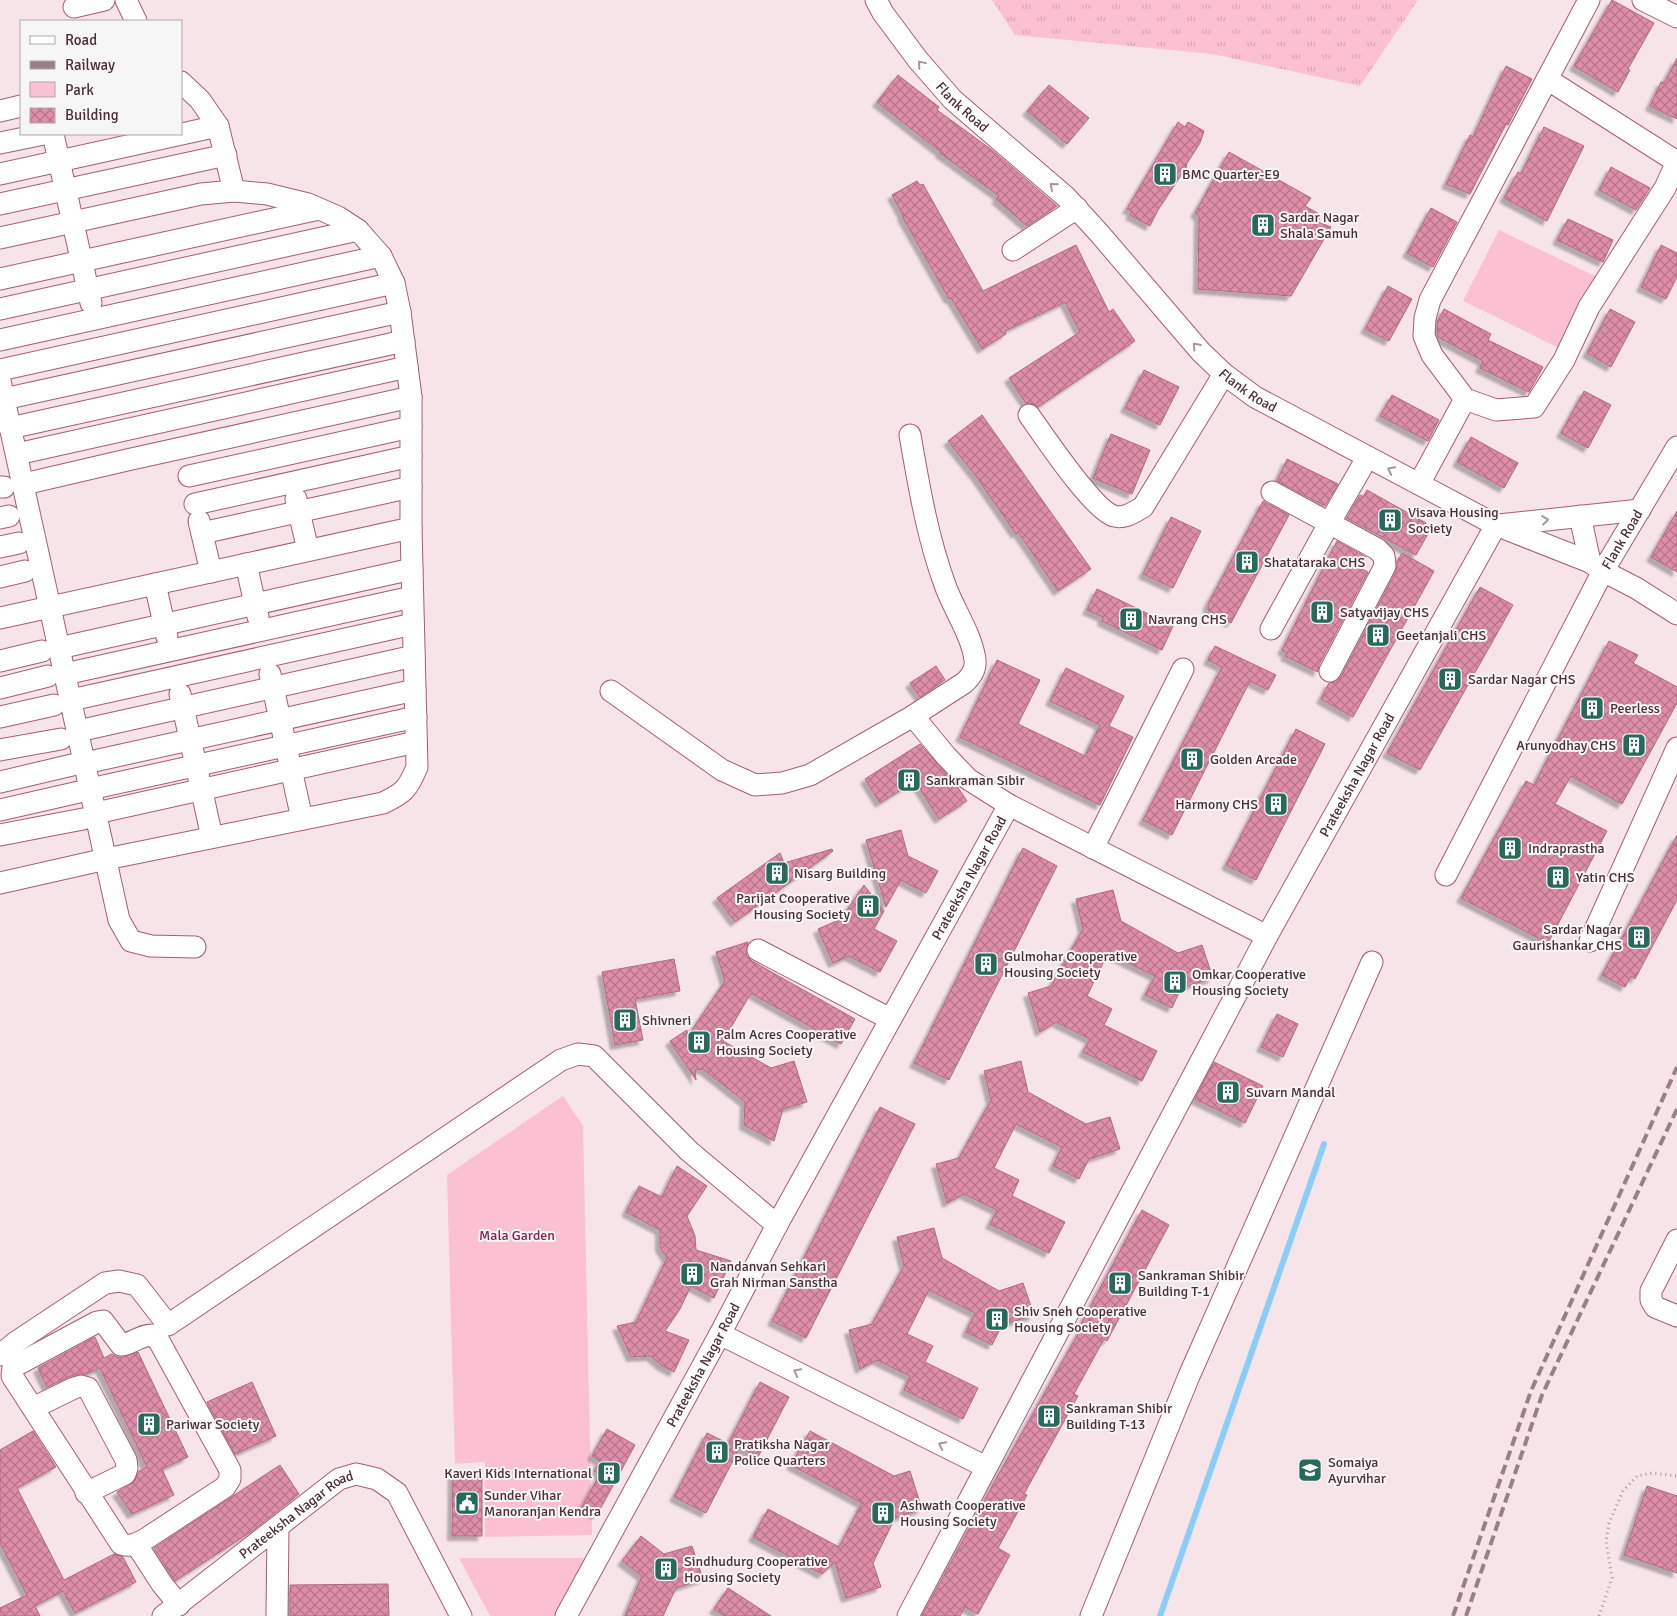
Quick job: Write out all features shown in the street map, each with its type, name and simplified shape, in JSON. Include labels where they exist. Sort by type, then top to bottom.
[{"type":"street","points":[[75,9],[104,0]]},
{"type":"street","points":[[126,0],[133,20]]},
{"type":"street","name":"Flank Road","points":[[876,0],[883,13],[918,60],[953,100],[1066,197],[1201,352],[1224,374],[1255,397],[1496,525],[1597,566],[1640,510],[1677,447]]},
{"type":"street","points":[[1547,79],[1677,162],[1665,188],[1589,307],[1564,360],[1534,407],[1496,410],[1465,399],[1432,355],[1424,336],[1425,318],[1430,300],[1547,79],[1589,0]]},
{"type":"street","points":[[1643,0],[1677,17]]},
{"type":"street","points":[[182,84],[190,102],[218,126],[234,191]]},
{"type":"street","points":[[0,111],[20,106]]},
{"type":"street","points":[[182,134],[218,126]]},
{"type":"street","points":[[0,143],[39,135]]},
{"type":"street","points":[[53,135],[127,460]]},
{"type":"street","points":[[0,174],[177,135]]},
{"type":"street","points":[[0,204],[226,154]]},
{"type":"street","points":[[0,238],[201,194],[234,191],[267,194],[308,204],[338,217],[358,230],[381,256],[394,283],[400,312],[411,397],[412,597],[417,767],[410,784],[399,795],[383,803],[106,859],[0,883]]},
{"type":"street","points":[[1013,250],[1077,208]]},
{"type":"street","points":[[0,279],[319,209]]},
{"type":"street","points":[[0,310],[358,230]]},
{"type":"street","points":[[175,240],[219,439]]},
{"type":"street","points":[[274,249],[305,390]]},
{"type":"street","points":[[0,340],[381,256]]},
{"type":"street","points":[[0,370],[394,283]]},
{"type":"street","points":[[195,947],[151,946],[131,941],[119,920],[106,859],[90,816],[69,735],[51,649],[50,607],[9,486],[16,454],[2,390],[108,376],[400,312]]},
{"type":"street","points":[[10,428],[404,342]]},
{"type":"street","points":[[16,454],[407,367]]},
{"type":"street","points":[[1029,415],[1072,474],[1101,509],[1114,516],[1128,516],[1143,507],[1224,374]]},
{"type":"street","points":[[9,486],[411,397]]},
{"type":"street","points":[[1419,484],[1465,399]]},
{"type":"street","points":[[279,426],[308,550]]},
{"type":"street","points":[[189,476],[411,427]]},
{"type":"street","points":[[611,691],[722,770],[754,785],[782,783],[810,775],[913,716],[964,683],[971,677],[975,660],[945,585],[925,521],[910,435]]},
{"type":"street","points":[[183,447],[210,572]]},
{"type":"street","points":[[195,504],[411,456]]},
{"type":"street","points":[[1271,629],[1367,458]]},
{"type":"street","points":[[202,533],[411,487]]},
{"type":"street","points":[[1272,492],[1330,522],[1377,549],[1384,556],[1385,566],[1330,671]]},
{"type":"street","points":[[1496,525],[1640,510]]},
{"type":"street","points":[[1580,516],[1597,566],[1677,614]]},
{"type":"street","name":"Prateeksha Nagar Road","points":[[566,1616],[720,1334],[777,1225],[1009,805],[1267,936],[1496,525]]},
{"type":"street","points":[[0,618],[411,528]]},
{"type":"street","points":[[246,564],[302,819]]},
{"type":"street","points":[[1446,875],[1597,566]]},
{"type":"street","points":[[0,661],[412,569]]},
{"type":"street","points":[[0,577],[25,571]]},
{"type":"street","points":[[155,584],[212,838]]},
{"type":"street","points":[[0,688],[412,597]]},
{"type":"street","points":[[0,717],[413,624]]},
{"type":"street","points":[[0,750],[414,656]]},
{"type":"street","points":[[1093,848],[1183,669]]},
{"type":"street","points":[[0,782],[415,690]]},
{"type":"street","points":[[913,716],[968,779],[1009,805]]},
{"type":"street","points":[[0,810],[416,717]]},
{"type":"street","points":[[0,835],[416,742]]},
{"type":"street","points":[[1590,941],[1677,748]]},
{"type":"street","points":[[908,1616],[1267,936]]},
{"type":"street","points":[[758,950],[890,1019]]},
{"type":"street","points":[[1091,1616],[1189,1376],[1372,962]]},
{"type":"street","points":[[0,1356],[16,1342],[105,1283],[119,1281],[137,1285],[168,1325],[561,1060],[578,1054],[594,1056],[689,1151],[777,1225]]},
{"type":"street","points":[[1677,1240],[1651,1291],[1654,1307],[1677,1316]]},
{"type":"street","points":[[103,1321],[121,1345],[127,1345],[148,1334],[153,1335],[159,1341],[230,1470],[230,1479],[225,1486],[136,1544],[126,1546],[121,1544],[86,1493],[33,1408],[12,1376],[13,1367],[97,1322],[103,1321]]},
{"type":"street","points":[[720,1334],[986,1467]]},
{"type":"street","points":[[33,1408],[74,1388],[81,1386],[88,1388],[126,1460],[127,1468],[124,1474],[86,1493]]},
{"type":"street","name":"Prateeksha Nagar Road","points":[[171,1610],[339,1479],[356,1474],[378,1479],[397,1493],[461,1616]]},
{"type":"street","points":[[277,1616],[278,1527]]},
{"type":"street","points":[[136,1544],[162,1584],[171,1610]]},
{"type":"path","points":[[1599,1616],[1612,1578],[1606,1541],[1609,1523],[1623,1491],[1637,1476],[1652,1473],[1677,1476]]},
{"type":"green space","points":[[992,0],[1418,0],[1360,86],[1212,54],[1015,35]]},
{"type":"green space","points":[[1499,230],[1597,277],[1561,349],[1463,301]]},
{"type":"green space","name":"Mala Garden","points":[[563,1096],[583,1126],[592,1535],[485,1537],[485,1462],[455,1464],[447,1175]]},
{"type":"green space","points":[[459,1558],[606,1558],[571,1616],[490,1616]]},
{"type":"building","points":[[1612,0],[1654,23],[1628,69],[1630,70],[1618,92],[1574,66]]},
{"type":"building","points":[[1677,58],[1677,119],[1650,106],[1661,82],[1664,83]]},
{"type":"building","points":[[1506,66],[1532,79],[1508,125],[1506,124],[1470,194],[1446,184],[1470,135],[1473,137]]},
{"type":"building","points":[[898,75],[939,107],[937,110],[992,150],[1057,206],[1027,226],[996,199],[999,196],[940,153],[877,102]]},
{"type":"building","points":[[1049,85],[1089,118],[1067,144],[1027,111]]},
{"type":"building","name":"BMC Quarter-E9","points":[[1178,122],[1185,127],[1188,122],[1204,131],[1200,143],[1187,166],[1158,210],[1150,226],[1130,215],[1132,211],[1127,209]]},
{"type":"building","points":[[1544,127],[1584,146],[1547,221],[1504,198],[1518,172],[1521,174]]},
{"type":"building","name":"Sardar Nagar Shala Samuh","points":[[1229,152],[1311,198],[1305,206],[1321,215],[1318,222],[1331,227],[1291,296],[1198,289],[1199,216],[1195,213]]},
{"type":"building","points":[[1611,167],[1650,188],[1636,210],[1599,190]]},
{"type":"building","points":[[917,181],[920,185],[923,184],[983,291],[1076,245],[1109,312],[1113,309],[1135,341],[1038,407],[1034,404],[1026,403],[1009,378],[1080,332],[1065,302],[1005,331],[1006,334],[982,349],[951,298],[949,299],[892,195]]},
{"type":"building","points":[[1431,208],[1457,222],[1433,267],[1407,253]]},
{"type":"building","points":[[1568,219],[1613,240],[1603,262],[1557,240]]},
{"type":"building","points":[[1661,245],[1677,253],[1677,277],[1666,299],[1641,287]]},
{"type":"building","points":[[1388,286],[1412,299],[1389,341],[1365,329]]},
{"type":"building","points":[[1444,309],[1491,334],[1488,340],[1543,367],[1529,392],[1480,368],[1483,361],[1438,337],[1437,322]]},
{"type":"building","points":[[1610,309],[1635,322],[1611,367],[1587,353]]},
{"type":"building","points":[[1144,370],[1179,387],[1160,425],[1125,408]]},
{"type":"building","points":[[1584,391],[1611,405],[1588,448],[1561,433]]},
{"type":"building","points":[[1392,395],[1439,420],[1428,441],[1380,416]]},
{"type":"building","points":[[982,415],[1091,569],[1058,591],[1018,532],[1016,534],[976,476],[948,441]]},
{"type":"building","points":[[1111,434],[1150,450],[1132,494],[1093,478]]},
{"type":"building","points":[[1471,437],[1518,463],[1504,488],[1457,462]]},
{"type":"building","points":[[1287,459],[1338,484],[1325,506],[1277,481]]},
{"type":"building","name":"Visava Housing Society","points":[[1367,490],[1426,523],[1423,529],[1429,532],[1416,555],[1347,518],[1360,495],[1363,497]]},
{"type":"building","name":"Shatataraka CHS","points":[[1263,501],[1289,515],[1231,623],[1208,610],[1208,604]]},
{"type":"building","points":[[1677,511],[1677,572],[1651,557]]},
{"type":"building","points":[[1171,517],[1201,531],[1173,588],[1143,574]]},
{"type":"building","name":"Satyavijay CHS","points":[[1337,541],[1366,557],[1360,568],[1368,572],[1319,665],[1318,672],[1285,656],[1287,653],[1282,650]]},
{"type":"building","name":"Geetanjali CHS","points":[[1402,553],[1434,571],[1353,717],[1321,699],[1329,683],[1336,682],[1341,677],[1396,572],[1397,562]]},
{"type":"building","name":"Sardar Nagar CHS","points":[[1480,587],[1513,605],[1420,770],[1387,753]]},
{"type":"building","name":"Navrang CHS","points":[[1097,589],[1173,626],[1162,650],[1102,621],[1103,617],[1087,610]]},
{"type":"building","points":[[1609,641],[1638,655],[1633,663],[1677,687],[1677,703],[1622,804],[1571,776],[1555,804],[1607,831],[1548,943],[1461,898],[1526,781],[1534,785]]},
{"type":"building","name":"Golden Arcade","points":[[1215,646],[1276,675],[1268,690],[1250,681],[1172,835],[1143,820],[1222,667],[1208,660]]},
{"type":"building","points":[[997,660],[1040,680],[1018,724],[1085,756],[1100,725],[1050,701],[1066,668],[1124,696],[1109,726],[1133,737],[1100,805],[960,737]]},
{"type":"building","points":[[936,666],[945,680],[920,697],[910,683]]},
{"type":"building","name":"Harmony CHS","points":[[1296,729],[1325,744],[1256,880],[1226,865]]},
{"type":"building","name":"Sankraman Sibir","points":[[920,744],[957,786],[967,801],[939,819],[915,781],[880,803],[865,779]]},
{"type":"building","points":[[901,830],[908,856],[938,871],[926,893],[901,880],[886,907],[866,840]]},
{"type":"building","name":"Sardar Nagar Gaurishankar CHS","points":[[1677,835],[1677,900],[1635,979],[1631,976],[1625,987],[1602,975]]},
{"type":"building","name":"Gulmohar Cooperative Housing Society","points":[[1023,848],[1057,866],[949,1080],[914,1063]]},
{"type":"building","name":"Nisarg Building","points":[[832,849],[833,851],[735,922],[717,898],[780,853],[784,863]]},
{"type":"building","points":[[864,885],[884,911],[874,929],[897,941],[880,972],[849,956],[833,963],[818,929],[841,919]]},
{"type":"building","name":"Omkar Cooperative Housing Society","points":[[1113,890],[1121,921],[1178,953],[1202,945],[1213,978],[1181,988],[1172,1008],[1145,995],[1155,976],[1108,953],[1087,996],[1112,1009],[1104,1025],[1157,1051],[1142,1081],[1083,1052],[1090,1039],[1056,1022],[1040,1032],[1028,993],[1051,986],[1083,929],[1076,899]]},
{"type":"building","name":"Palm Acres Cooperative Housing Society","points":[[748,942],[747,956],[752,961],[855,1019],[841,1044],[751,993],[723,1041],[771,1068],[794,1061],[807,1102],[783,1109],[774,1141],[744,1125],[745,1102],[703,1069],[695,1070],[696,1080],[670,1041],[687,1030],[688,1036],[725,981],[716,952]]},
{"type":"building","name":"Shivneri","points":[[674,959],[680,991],[635,999],[643,1040],[615,1045],[602,972]]},
{"type":"building","points":[[1277,1014],[1298,1024],[1283,1057],[1261,1047]]},
{"type":"building","points":[[1021,1061],[1028,1092],[1086,1124],[1110,1117],[1120,1149],[1089,1159],[1079,1179],[1053,1166],[1062,1147],[1016,1124],[994,1168],[1019,1180],[1012,1196],[1065,1222],[1049,1253],[990,1224],[997,1210],[964,1194],[947,1203],[936,1164],[959,1158],[991,1100],[984,1071]]},
{"type":"building","name":"Suvarn Mandal","points":[[1214,1062],[1263,1086],[1245,1123],[1195,1099]]},
{"type":"building","points":[[880,1107],[915,1124],[806,1338],[772,1321]]},
{"type":"building","name":"Nandanvan Sehkari Grah Nirman Sanstha","points":[[677,1166],[707,1186],[687,1216],[695,1236],[696,1250],[731,1261],[714,1298],[691,1286],[680,1309],[665,1331],[689,1340],[674,1372],[661,1365],[651,1356],[631,1357],[617,1326],[636,1322],[667,1258],[660,1247],[660,1230],[626,1212],[639,1186],[662,1197]]},
{"type":"building","points":[[1142,1210],[1169,1225],[1107,1341],[1104,1339],[1074,1394],[1078,1396],[1024,1494],[1027,1495],[998,1548],[1010,1555],[978,1614],[965,1607],[960,1616],[922,1616],[996,1479],[1082,1327],[1080,1326]]},
{"type":"building","name":"Shiv Sneh Cooperative Housing Society","points":[[934,1228],[942,1258],[999,1291],[1023,1283],[1034,1315],[1002,1325],[992,1345],[966,1332],[975,1313],[929,1290],[907,1334],[933,1346],[925,1362],[978,1388],[963,1419],[904,1390],[910,1376],[877,1360],[860,1369],[849,1330],[872,1324],[904,1266],[897,1237]]},
{"type":"building","name":"Pariwar Society","points":[[95,1337],[104,1358],[112,1354],[117,1357],[123,1357],[138,1352],[188,1457],[162,1469],[174,1495],[132,1514],[117,1492],[134,1482],[139,1471],[147,1467],[100,1368],[86,1374],[71,1376],[47,1387],[38,1368]]},
{"type":"building","points":[[252,1382],[276,1436],[235,1454],[207,1402]]},
{"type":"building","points":[[760,1382],[789,1397],[758,1457],[729,1442]]},
{"type":"building","name":"Kaveri Kids International","points":[[607,1429],[635,1445],[597,1515],[582,1507],[600,1474],[594,1471],[600,1461],[592,1456]]},
{"type":"building","points":[[33,1431],[56,1467],[17,1488],[64,1580],[114,1554],[123,1557],[136,1582],[75,1613],[63,1591],[35,1606],[40,1616],[0,1616],[0,1608],[27,1595],[0,1543],[0,1450]]},
{"type":"building","name":"Ashwath Cooperative Housing Society","points":[[810,1431],[894,1476],[910,1471],[922,1509],[895,1518],[873,1563],[881,1587],[846,1598],[835,1562],[822,1574],[753,1537],[768,1509],[839,1547],[862,1503],[791,1465]]},
{"type":"building","points":[[707,1433],[739,1449],[706,1513],[674,1497]]},
{"type":"building","points":[[280,1465],[299,1494],[252,1531],[175,1581],[154,1548]]},
{"type":"building","name":"Sunder Vihar Manoranjan Kendra","points":[[482,1470],[482,1536],[452,1536],[453,1471]]},
{"type":"building","points":[[1647,1486],[1677,1496],[1677,1573],[1624,1555]]},
{"type":"building","name":"Sindhudurg Cooperative Housing Society","points":[[641,1536],[664,1554],[692,1546],[703,1579],[676,1588],[663,1616],[625,1616],[642,1576],[622,1561]]},
{"type":"building","points":[[388,1584],[389,1616],[290,1616],[290,1585]]},
{"type":"building","points":[[728,1588],[771,1616],[725,1616],[714,1609]]},
{"type":"waterway","points":[[1160,1616],[1324,1144]]},
{"type":"railway","points":[[1453,1616],[1531,1391],[1677,1067]]},
{"type":"railway","points":[[1466,1616],[1542,1395],[1677,1109]]},
{"type":"place","name":"BMC Quarter-E9","points":[[1165,174]]},
{"type":"place","name":"Sardar Nagar Shala Samuh","points":[[1263,225]]},
{"type":"place","name":"Visava Housing Society","points":[[1390,520]]},
{"type":"place","name":"Shatataraka CHS","points":[[1247,562]]},
{"type":"place","name":"Satyavijay CHS","points":[[1322,612]]},
{"type":"place","name":"Navrang CHS","points":[[1131,619]]},
{"type":"place","name":"Geetanjali CHS","points":[[1378,635]]},
{"type":"place","name":"Sardar Nagar CHS","points":[[1450,679]]},
{"type":"place","name":"Peerless","points":[[1592,708]]},
{"type":"place","name":"Arunyodhay CHS","points":[[1634,745]]},
{"type":"place","name":"Golden Arcade","points":[[1192,759]]},
{"type":"place","name":"Sankraman Sibir","points":[[909,780]]},
{"type":"place","name":"Harmony CHS","points":[[1276,804]]},
{"type":"place","name":"Indraprastha","points":[[1510,848]]},
{"type":"place","name":"Nisarg Building","points":[[777,873]]},
{"type":"place","name":"Yatin CHS","points":[[1558,877]]},
{"type":"place","name":"Parijat Cooperative Housing Society","points":[[868,906]]},
{"type":"place","name":"Sardar Nagar Gaurishankar CHS","points":[[1639,937]]},
{"type":"place","name":"Gulmohar Cooperative Housing Society","points":[[986,964]]},
{"type":"place","name":"Omkar Cooperative Housing Society","points":[[1175,982]]},
{"type":"place","name":"Shivneri","points":[[625,1020]]},
{"type":"place","name":"Palm Acres Cooperative Housing Society","points":[[699,1042]]},
{"type":"place","name":"Suvarn Mandal","points":[[1228,1092]]},
{"type":"place","name":"Nandanvan Sehkari Grah Nirman Sanstha","points":[[692,1274]]},
{"type":"place","name":"Sankraman Shibir Building T-1","points":[[1120,1283]]},
{"type":"place","name":"Shiv Sneh Cooperative Housing Society","points":[[997,1319]]},
{"type":"place","name":"Sankraman Shibir Building T-13","points":[[1049,1416]]},
{"type":"place","name":"Pariwar Society","points":[[149,1424]]},
{"type":"place","name":"Pratiksha Nagar Police Quarters","points":[[717,1452]]},
{"type":"place","name":"Somaiya Ayurvihar","points":[[1310,1470]]},
{"type":"place","name":"Kaveri Kids International","points":[[609,1473]]},
{"type":"place","name":"Sunder Vihar Manoranjan Kendra","points":[[467,1503]]},
{"type":"place","name":"Ashwath Cooperative Housing Society","points":[[883,1513]]},
{"type":"place","name":"Sindhudurg Cooperative Housing Society","points":[[666,1569]]}]
